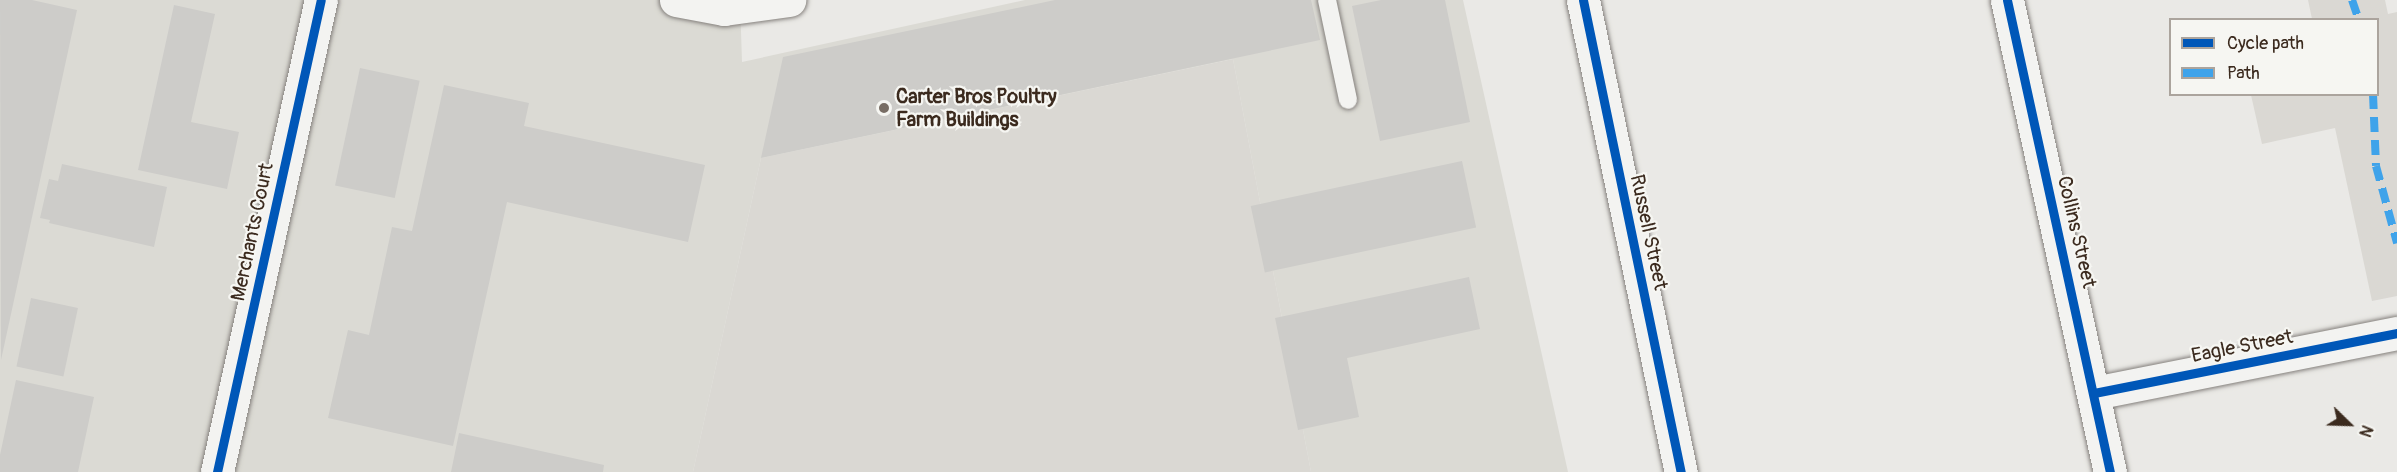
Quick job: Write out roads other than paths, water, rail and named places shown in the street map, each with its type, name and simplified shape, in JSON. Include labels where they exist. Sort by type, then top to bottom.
[{"type":"street","name":"Merchants Court","points":[[217,472],[321,0]]},
{"type":"street","points":[[676,0],[724,9],[789,0]]},
{"type":"street","name":"Russell Street","points":[[1582,0],[1681,472]]},
{"type":"street","name":"Collins Street","points":[[2007,0],[2110,472]]},
{"type":"street","name":"Eagle Street","points":[[2094,393],[2397,333]]},
{"type":"lane","points":[[1327,0],[1348,100]]},
{"type":"place","name":"Carter Bros Poultry Farm Buildings","points":[[884,108]]}]
